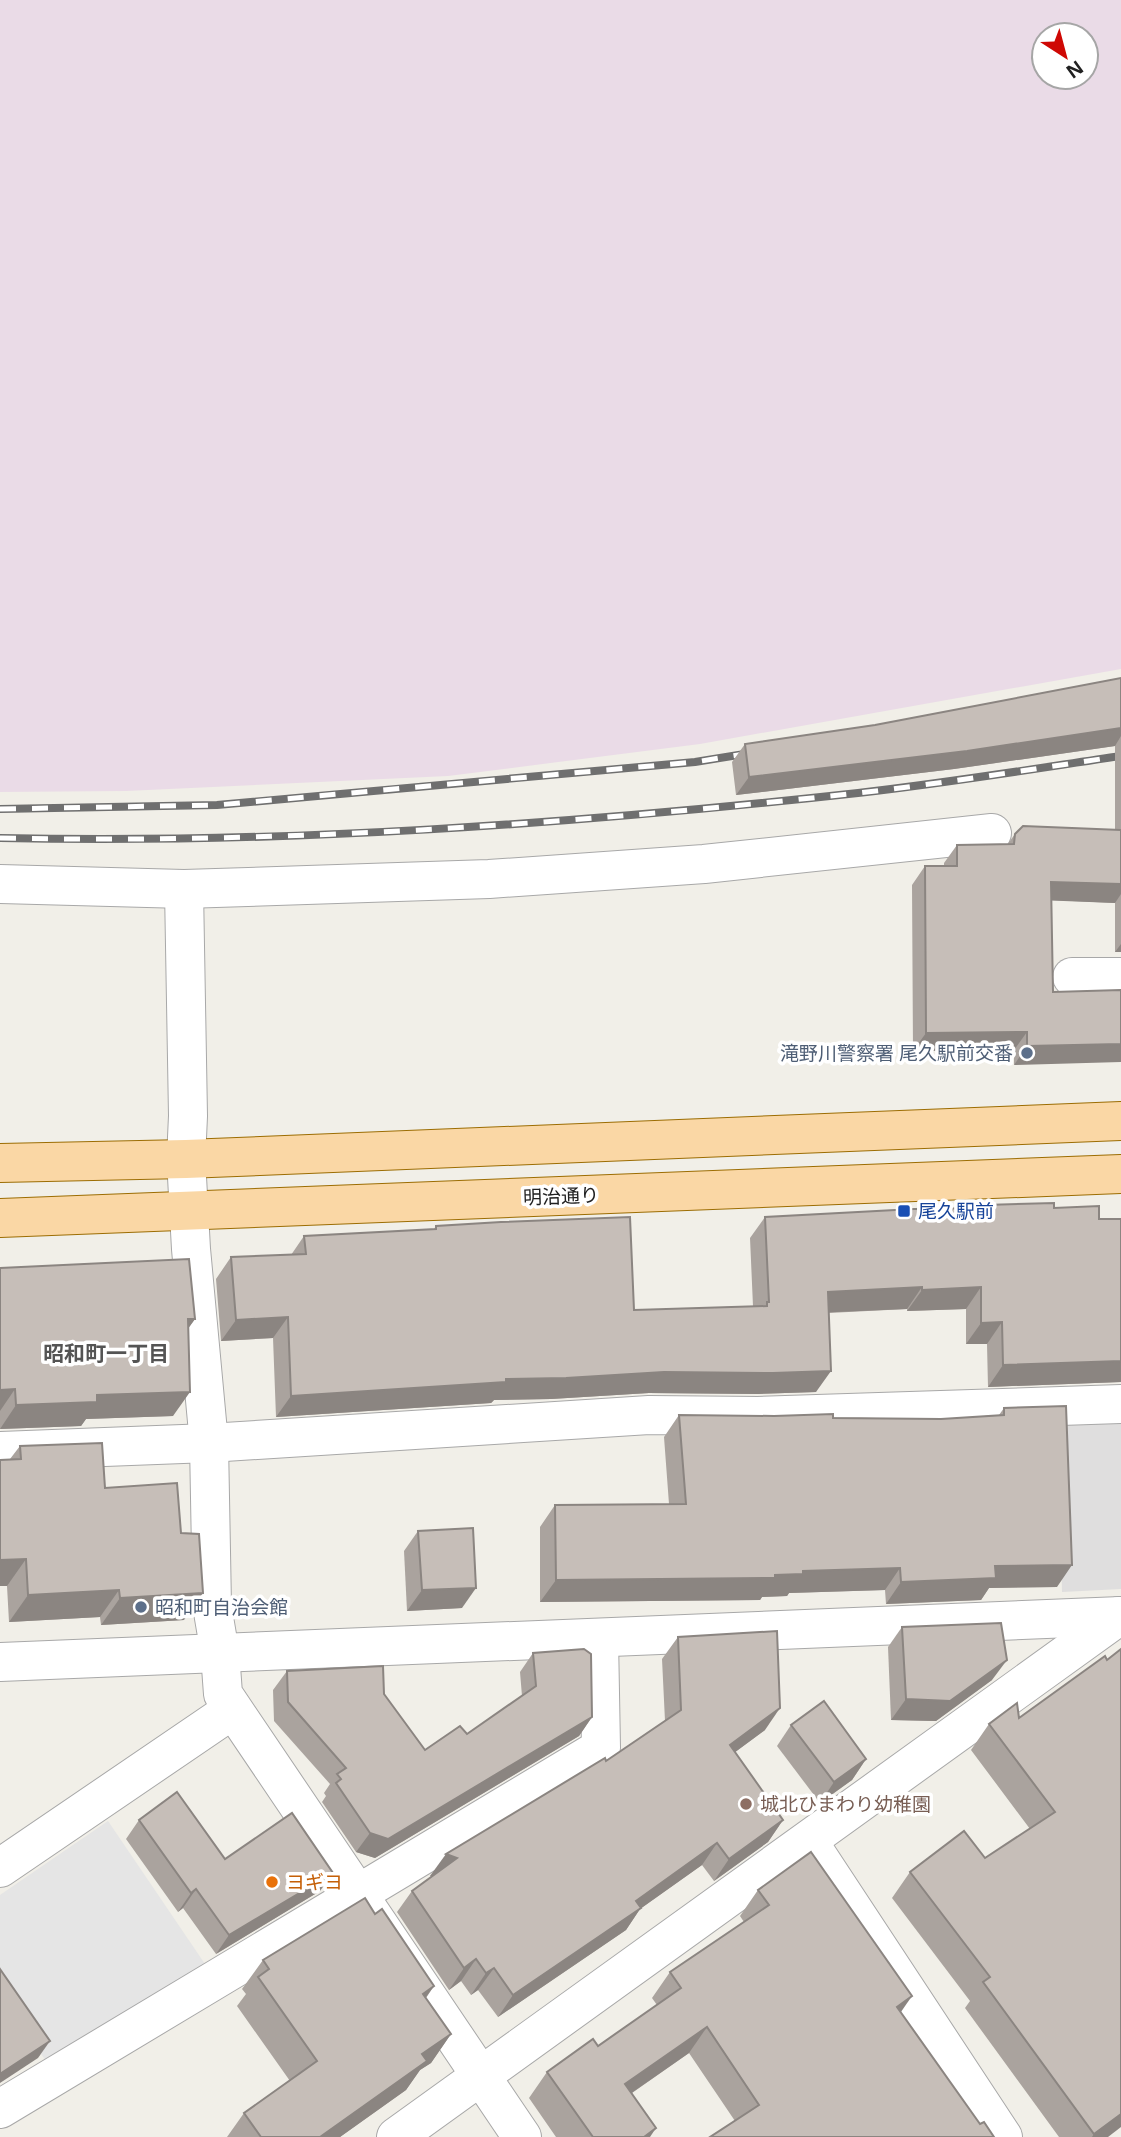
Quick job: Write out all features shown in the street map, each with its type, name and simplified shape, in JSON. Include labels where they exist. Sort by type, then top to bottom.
[{"type":"main road","points":[[0,1163],[186,1159],[1121,1121]]},
{"type":"main road","name":"明治通り","points":[[0,1218],[1121,1174]]},
{"type":"street","points":[[0,884],[184,889],[489,879],[691,865],[992,833]]},
{"type":"street","points":[[184,889],[188,1211],[209,1443],[212,1606],[220,1653],[223,1694],[522,2137]]},
{"type":"street","points":[[1072,977],[1121,977]]},
{"type":"street","points":[[0,1451],[209,1443],[649,1415],[758,1416],[1121,1404]]},
{"type":"street","points":[[0,1662],[1120,1616]]},
{"type":"street","points":[[396,2137],[1120,1616]]},
{"type":"street","points":[[0,2109],[601,1748],[599,1638]]},
{"type":"street","points":[[0,1868],[232,1710]]},
{"type":"street","points":[[808,1840],[1003,2137]]},
{"type":"shaded area","points":[[0,0],[1121,0],[1121,669],[700,744],[448,776],[126,791],[0,792]]},
{"type":"shaded area","points":[[1121,1421],[1121,1589],[1062,1592],[1058,1425]]},
{"type":"shaded area","points":[[108,1821],[207,1967],[46,2061],[0,1995],[0,1895]]},
{"type":"building","points":[[1121,678],[1121,728],[967,751],[749,777],[745,744],[875,725]]},
{"type":"building","points":[[1023,826],[1121,830],[1121,884],[1051,882],[1053,992],[1121,990],[1121,1044],[1027,1046],[1027,1032],[926,1033],[925,866],[957,866],[957,845],[1014,844],[1015,834]]},
{"type":"building","points":[[1054,1203],[1054,1208],[1099,1206],[1099,1219],[1121,1219],[1121,1361],[1003,1365],[1002,1322],[981,1323],[981,1287],[922,1290],[922,1287],[828,1292],[831,1371],[664,1372],[506,1379],[506,1382],[291,1396],[288,1317],[236,1320],[231,1257],[306,1254],[304,1236],[436,1229],[436,1226],[501,1222],[630,1217],[634,1310],[767,1306],[765,1217]]},
{"type":"building","points":[[189,1259],[195,1319],[188,1319],[190,1392],[97,1395],[97,1402],[16,1405],[15,1389],[0,1390],[0,1268]]},
{"type":"building","points":[[1066,1406],[1072,1565],[995,1566],[996,1578],[901,1582],[900,1568],[803,1571],[803,1574],[775,1575],[775,1578],[556,1580],[555,1505],[686,1504],[679,1415],[833,1414],[833,1418],[941,1419],[1004,1415],[1004,1408]]},
{"type":"building","points":[[102,1443],[105,1488],[177,1483],[181,1533],[199,1534],[203,1593],[120,1598],[119,1590],[28,1595],[26,1559],[0,1560],[0,1460],[21,1459],[20,1446]]},
{"type":"building","points":[[473,1528],[476,1588],[422,1590],[418,1531]]},
{"type":"building","points":[[1001,1623],[1007,1660],[950,1701],[906,1699],[902,1627]]},
{"type":"building","points":[[777,1631],[780,1708],[730,1745],[783,1820],[729,1859],[717,1843],[636,1901],[641,1908],[513,1995],[494,1968],[486,1973],[476,1959],[464,1968],[412,1891],[457,1858],[446,1854],[605,1758],[606,1761],[681,1710],[678,1637]]},
{"type":"building","points":[[584,1649],[591,1654],[592,1717],[388,1839],[370,1833],[336,1783],[341,1779],[337,1774],[346,1768],[288,1702],[287,1671],[383,1666],[384,1694],[425,1750],[460,1726],[467,1734],[536,1686],[533,1653]]},
{"type":"building","points":[[1121,1649],[1121,2114],[1094,2134],[983,1982],[990,1977],[910,1872],[964,1831],[985,1858],[1055,1812],[989,1724],[1017,1703],[1019,1718],[1105,1656],[1107,1660]]},
{"type":"building","points":[[824,1701],[866,1759],[834,1782],[791,1725]]},
{"type":"building","points":[[177,1792],[225,1859],[292,1813],[333,1873],[229,1935],[196,1889],[191,1893],[139,1820]]},
{"type":"building","points":[[811,1852],[912,1996],[897,2007],[980,2124],[984,2122],[994,2137],[710,2137],[759,2105],[707,2027],[625,2084],[656,2128],[644,2137],[593,2137],[547,2072],[593,2039],[598,2046],[681,1988],[670,1972],[769,1905],[758,1890]]},
{"type":"building","points":[[365,1898],[375,1914],[382,1909],[434,1986],[423,1994],[451,2034],[422,2054],[427,2061],[320,2137],[261,2137],[244,2113],[317,2061],[258,1977],[269,1969],[263,1960]]},
{"type":"building","points":[[0,1969],[50,2041],[0,2074]]},
{"type":"railway","points":[[0,809],[217,805],[695,762],[757,752]]},
{"type":"railway","points":[[0,838],[322,835],[537,822],[858,793],[1121,756]]},
{"type":"place","name":"滝野川警察署 尾久駅前交番","points":[[1027,1053]]},
{"type":"place","name":"尾久駅前","points":[[904,1211]]},
{"type":"place","name":"昭和町自治会館","points":[[141,1607]]},
{"type":"place","name":"城北ひまわり幼稚園","points":[[746,1804]]},
{"type":"place","name":"ヨギヨ","points":[[272,1882]]},
{"type":"district","name":"昭和町一丁目","points":[[106,1354]]}]
